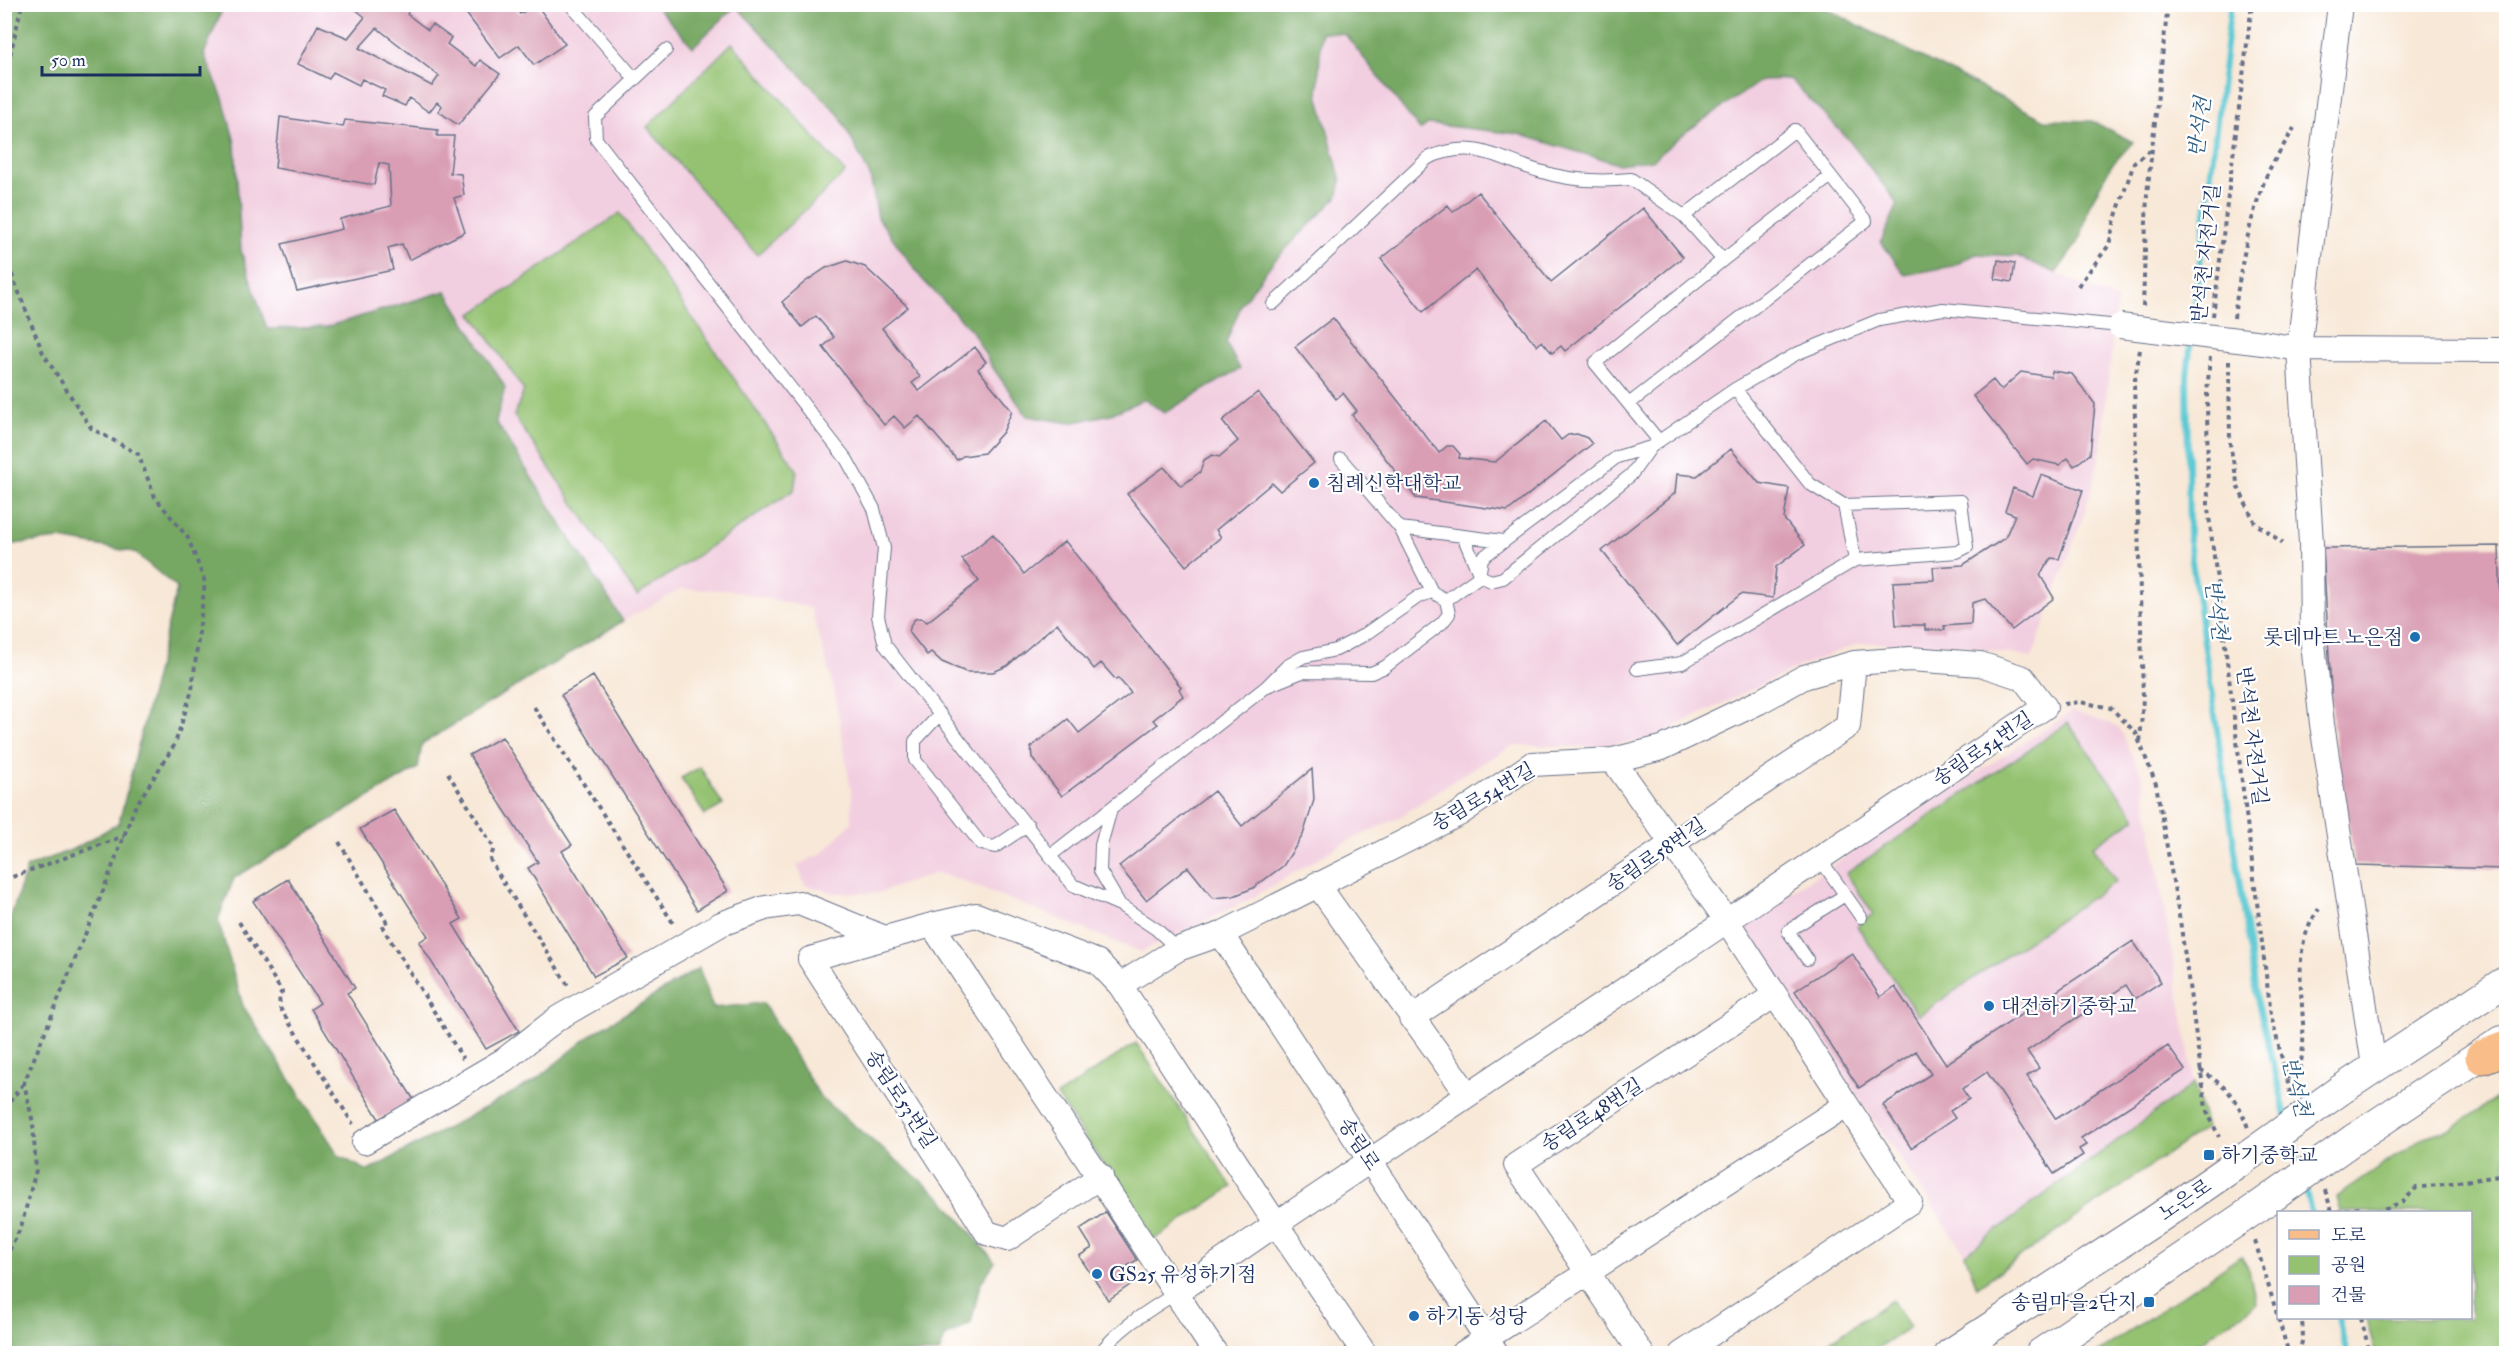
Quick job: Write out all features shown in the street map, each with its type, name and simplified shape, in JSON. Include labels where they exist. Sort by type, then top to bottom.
[{"type":"street","points":[[2340,4],[2299,349],[2311,543],[2312,635],[2326,748],[2373,1066]]},
{"type":"street","points":[[2120,326],[2299,349],[2506,350]]},
{"type":"street","name":"송림로54번길","points":[[1221,934],[1460,814],[1532,764],[1613,760],[1662,748],[1759,702],[1804,677],[1854,663],[1910,659],[1980,664],[2023,678],[2045,707],[1370,1161]]},
{"type":"street","name":"송림로58번길","points":[[1411,1018],[1848,726],[1854,663]]},
{"type":"street","points":[[1613,760],[1727,921],[1910,1202],[1681,1353]]},
{"type":"street","points":[[1317,884],[1468,1095]]},
{"type":"street","points":[[364,1142],[474,1077],[581,1005],[721,924],[765,908],[799,903],[885,938]]},
{"type":"street","name":"송림로53번길","points":[[1101,1176],[1007,1239],[987,1233],[810,959],[976,915],[1098,962],[1120,985],[1276,1224],[1365,1353]]},
{"type":"street","points":[[932,925],[1101,1176],[1216,1353]]},
{"type":"street","points":[[1120,985],[1178,949],[1221,934]]},
{"type":"street","name":"송림로","points":[[1221,934],[1492,1345]]},
{"type":"street","name":"노은로","points":[[1950,1353],[2157,1219],[2373,1066],[2506,981]]},
{"type":"street","name":"송림로48번길","points":[[1642,1353],[1516,1165],[1775,995]]},
{"type":"street","points":[[2040,1353],[2258,1207],[2354,1138],[2498,1048]]},
{"type":"street","points":[[1462,1353],[1492,1345],[1587,1272],[1846,1105]]},
{"type":"street","points":[[1176,1293],[1370,1161]]},
{"type":"lane","points":[[570,4],[635,79]]},
{"type":"lane","points":[[666,50],[595,117],[596,139],[847,460],[874,509],[884,548],[878,616],[885,645],[1028,825],[1072,885],[1120,905],[1156,929],[1178,949]]},
{"type":"lane","points":[[1630,403],[1866,221],[1795,130],[1684,216]]},
{"type":"lane","points":[[1273,304],[1428,158],[1449,149],[1478,150],[1538,171],[1568,178],[1602,182],[1631,179],[1684,216],[1723,260]]},
{"type":"lane","points":[[1655,444],[1630,403],[1595,363],[1831,176]]},
{"type":"lane","points":[[1446,600],[1480,576],[1482,558],[1617,457],[1655,444],[1735,389],[1796,354],[1842,333],[1879,320],[1943,309],[2120,326]]},
{"type":"lane","points":[[1637,669],[1682,663],[1855,560],[1957,552],[1967,547],[1961,501],[1844,505],[1810,484],[1735,389]]},
{"type":"lane","points":[[1464,536],[1480,576],[1491,581],[1503,578],[1631,475],[1655,444]]},
{"type":"lane","points":[[1266,687],[1302,672],[1371,673],[1385,667],[1442,623],[1449,614],[1446,600],[1432,592],[1400,528],[1341,459]]},
{"type":"lane","points":[[1844,505],[1855,560]]},
{"type":"lane","points":[[1400,528],[1503,541]]},
{"type":"lane","points":[[1051,855],[1266,687],[1287,666],[1303,657],[1336,650],[1364,635],[1418,597],[1432,592]]},
{"type":"lane","points":[[940,714],[915,741],[915,760],[981,844],[995,847],[1028,825]]},
{"type":"lane","points":[[1111,809],[1101,845],[1100,872],[1120,905]]},
{"type":"lane","points":[[1820,859],[1861,917]]},
{"type":"lane","points":[[1807,959],[1788,931],[1845,895]]},
{"type":"lane","points":[[1103,1352],[1112,1337],[1176,1293]]},
{"type":"path","points":[[4,81],[22,4]]},
{"type":"path","points":[[2143,317],[2147,194],[2168,4]]},
{"type":"path","name":"반석천 자전거길","points":[[2213,321],[2252,4]]},
{"type":"path","points":[[2078,286],[2109,245],[2115,219],[2134,163],[2151,149]]},
{"type":"path","points":[[4,238],[8,265],[43,353],[91,428],[138,454],[155,497],[188,538],[205,582],[192,690],[176,744],[135,807],[24,1083],[4,1109]]},
{"type":"path","points":[[2140,744],[2143,697],[2134,384],[2141,340]]},
{"type":"path","name":"반석천 자전거길","points":[[2210,352],[2207,394],[2208,508],[2271,1015],[2285,1078],[2293,1100]]},
{"type":"path","points":[[2045,707],[2080,702],[2111,708],[2136,733],[2156,784],[2181,927],[2206,1109],[2219,1137]]},
{"type":"path","points":[[534,707],[687,944]]},
{"type":"path","points":[[448,773],[494,848],[490,859],[494,867],[581,1005]]},
{"type":"path","points":[[4,879],[124,836]]},
{"type":"path","points":[[339,842],[388,924],[383,928],[474,1077]]},
{"type":"path","points":[[2285,1078],[2298,1074],[2303,1056],[2299,968],[2304,936],[2319,909]]},
{"type":"path","points":[[239,922],[282,992],[279,995],[280,1008],[364,1142]]},
{"type":"path","points":[[2200,1070],[2228,1089],[2239,1103]]},
{"type":"path","points":[[4,1261],[21,1227],[36,1170],[33,1123],[24,1083]]},
{"type":"path","points":[[2379,1211],[2403,1202],[2416,1188],[2506,1175]]},
{"type":"path","points":[[2321,1179],[2335,1211]]},
{"type":"path","points":[[2340,1211],[2358,1207],[2366,1211]]},
{"type":"path","points":[[2255,1241],[2277,1313]]},
{"type":"path","points":[[2279,1319],[2289,1353]]},
{"type":"path","points":[[2299,1353],[2303,1337],[2302,1319]]},
{"type":"path","points":[[2362,1319],[2370,1353]]},
{"type":"path","points":[[4,1348],[14,1353]]},
{"type":"shaded area","name":"침례신학대학교","points":[[224,5],[655,5],[693,47],[735,6],[839,115],[870,176],[878,218],[922,279],[972,331],[991,365],[1111,414],[1145,399],[1226,343],[1242,303],[1273,262],[1337,197],[1341,182],[1318,94],[1321,32],[1345,34],[1420,130],[1428,124],[1518,134],[1618,164],[1652,159],[1686,132],[1762,80],[1790,79],[1848,139],[1898,204],[1881,242],[1953,266],[1976,254],[2017,256],[2117,300],[2100,456],[2085,511],[2032,658],[1957,644],[1860,643],[1803,665],[1644,741],[1591,747],[1514,745],[1462,775],[1398,818],[1342,844],[1252,898],[1141,952],[958,879],[936,873],[878,893],[836,893],[805,885],[797,865],[823,853],[851,823],[852,797],[834,689],[811,608],[728,590],[681,589],[623,621],[496,422],[505,387],[446,291],[325,327],[267,330],[241,251],[235,143],[223,98],[204,54]]},
{"type":"shaded area","name":"대전하기중학교","points":[[2073,711],[2119,727],[2142,776],[2194,1083],[1965,1254],[1745,930],[1747,920]]},
{"type":"green space","points":[[5,4],[224,5],[204,54],[223,98],[235,143],[241,251],[267,329],[325,327],[446,291],[505,387],[496,422],[623,621],[422,744],[418,768],[234,878],[218,920],[243,1006],[339,1156],[368,1171],[534,1081],[592,1034],[699,968],[713,1008],[763,1003],[821,1098],[943,1199],[995,1262],[980,1284],[971,1323],[945,1337],[939,1353],[5,1353],[5,934],[27,867],[76,848],[119,823],[177,588],[134,552],[60,539],[5,545]]},
{"type":"green space","points":[[655,5],[1819,5],[2045,120],[2092,121],[2133,142],[2111,166],[2089,206],[2081,238],[2056,273],[2017,256],[1976,254],[1953,266],[1905,275],[1881,242],[1898,204],[1848,139],[1790,79],[1762,80],[1686,132],[1652,160],[1618,164],[1518,134],[1428,124],[1420,130],[1345,34],[1321,32],[1318,94],[1341,181],[1337,197],[1273,262],[1242,303],[1226,343],[1240,369],[1164,413],[1145,399],[1111,414],[1070,423],[1027,416],[991,365],[972,331],[922,279],[878,218],[870,176],[839,115],[736,6],[693,47]]},
{"type":"green space","points":[[732,43],[845,173],[757,255],[647,127]]},
{"type":"green space","points":[[620,213],[797,470],[794,490],[637,596],[514,416],[524,390],[472,314]]},
{"type":"green space","points":[[2068,723],[2136,818],[2093,846],[2116,881],[1918,1016],[1857,926],[1873,914],[1846,873]]},
{"type":"green space","points":[[700,767],[723,805],[705,815],[681,778]]},
{"type":"green space","points":[[1136,1043],[1232,1187],[1154,1240],[1057,1096]]},
{"type":"green space","points":[[2194,1083],[2206,1127],[1977,1287],[1965,1254]]},
{"type":"green space","points":[[2506,1092],[2506,1353],[2375,1353],[2366,1319],[2472,1319],[2472,1211],[2340,1211],[2336,1197],[2424,1137],[2452,1128]]},
{"type":"green space","points":[[2241,1256],[2249,1270],[2256,1304],[2185,1353],[2097,1353]]},
{"type":"green space","points":[[1892,1300],[1910,1327],[1870,1353],[1812,1353]]},
{"type":"building","points":[[349,4],[406,4],[410,8],[407,14],[428,30],[432,24],[451,38],[447,44],[476,66],[480,60],[500,74],[458,125],[438,111],[442,106],[437,102],[429,112],[409,98],[405,106],[382,96],[385,90],[362,79],[359,85],[333,72],[329,79],[298,64],[318,25],[348,38],[365,17]],"holes":[[[377,28],[439,76],[432,86],[359,48]]]},
{"type":"building","points":[[459,4],[512,4],[520,14],[536,4],[565,44],[534,65],[519,45],[500,58]]},
{"type":"building","points":[[280,117],[343,127],[345,120],[438,130],[437,136],[454,136],[450,173],[461,174],[464,195],[454,198],[465,232],[409,260],[402,244],[388,248],[393,270],[297,291],[282,244],[342,229],[340,219],[391,206],[389,165],[379,163],[374,185],[275,168]]},
{"type":"building","points":[[1478,192],[1551,282],[1643,208],[1683,257],[1565,351],[1561,346],[1552,353],[1542,341],[1537,346],[1476,270],[1423,312],[1381,259],[1448,205],[1453,212]]},
{"type":"building","points":[[1998,260],[2015,263],[2012,282],[1995,279]]},
{"type":"building","points":[[847,261],[865,267],[908,307],[882,328],[920,377],[912,383],[919,391],[975,347],[986,362],[978,369],[1012,411],[1003,432],[984,453],[963,456],[957,460],[919,416],[905,428],[894,416],[884,425],[823,347],[834,337],[816,316],[802,327],[782,302],[826,268]]},
{"type":"building","points":[[1333,318],[1439,453],[1447,446],[1453,446],[1460,454],[1459,458],[1495,462],[1546,421],[1561,440],[1568,435],[1577,434],[1587,438],[1592,444],[1508,511],[1416,498],[1352,415],[1357,411],[1343,393],[1336,399],[1295,347]]},
{"type":"building","points":[[2052,371],[2072,374],[2095,404],[2090,454],[2074,466],[2068,458],[2059,465],[2033,459],[2027,464],[1973,396],[1993,380],[2001,390],[2021,372],[2051,377]]},
{"type":"building","points":[[1258,392],[1314,463],[1280,491],[1272,483],[1216,530],[1221,537],[1186,566],[1127,494],[1164,467],[1181,486],[1200,472],[1204,460],[1212,455],[1219,457],[1238,441],[1222,421]]},
{"type":"building","points":[[1731,449],[1759,483],[1789,488],[1784,519],[1805,545],[1776,567],[1773,598],[1741,594],[1677,645],[1602,551],[1675,493],[1677,474],[1697,476]]},
{"type":"building","points":[[2041,475],[2083,490],[2059,559],[2051,558],[2040,575],[2054,598],[2012,630],[1985,599],[1972,603],[1971,624],[1944,626],[1945,630],[1925,630],[1925,625],[1896,625],[1893,582],[1934,580],[1933,567],[1963,565],[2005,538],[2015,515],[2005,511],[2013,488],[2033,496]]},
{"type":"building","points":[[993,534],[1024,574],[1065,541],[1181,687],[1179,689],[1183,696],[1153,720],[1158,724],[1062,796],[1032,758],[1031,747],[1068,719],[1079,733],[1131,693],[1118,678],[1116,680],[1101,663],[1094,669],[1057,623],[1007,666],[993,672],[966,672],[942,662],[931,652],[927,655],[909,632],[915,619],[921,618],[927,622],[979,581],[962,559]]},
{"type":"building","name":"롯데마트 노은점","points":[[2499,546],[2506,761],[2506,869],[2355,865],[2333,726],[2323,548]]},
{"type":"building","points":[[593,676],[728,891],[697,910],[561,695]]},
{"type":"building","points":[[502,737],[572,845],[562,851],[628,958],[594,976],[528,868],[538,862],[469,755]]},
{"type":"building","points":[[1312,769],[1314,800],[1303,835],[1283,866],[1253,888],[1234,896],[1213,898],[1188,867],[1146,900],[1119,866],[1214,791],[1242,826]]},
{"type":"building","points":[[394,810],[462,919],[453,924],[519,1031],[486,1049],[419,942],[428,936],[360,829]]},
{"type":"building","points":[[288,879],[355,988],[347,993],[414,1100],[379,1119],[311,1009],[320,1003],[253,901]]},
{"type":"building","points":[[2133,941],[2161,982],[2135,999],[2126,985],[2027,1051],[2039,1068],[2027,1076],[2056,1119],[2168,1046],[2185,1070],[2081,1138],[2086,1145],[2079,1149],[2083,1155],[2054,1174],[1987,1072],[1962,1089],[1969,1099],[1950,1111],[1955,1118],[1911,1148],[1883,1105],[1931,1074],[1916,1051],[1859,1088],[1795,991],[1852,953],[1880,997],[1895,987],[1946,1064]]},
{"type":"building","points":[[1106,1212],[1137,1260],[1121,1270],[1130,1285],[1108,1300],[1079,1256],[1092,1248],[1080,1229]]},
{"type":"waterway","name":"반석천","points":[[2192,330],[2231,4]]},
{"type":"waterway","name":"반석천","points":[[2191,340],[2187,376],[2189,541],[2257,999],[2287,1119]]},
{"type":"waterway","name":"반석천","points":[[2291,1135],[2300,1168]]},
{"type":"waterway","name":"반석천","points":[[2304,1184],[2311,1211]]},
{"type":"waterway","name":"반석천","points":[[2338,1319],[2347,1354]]},
{"type":"place","name":"침례신학대학교","points":[[1314,483]]},
{"type":"place","name":"롯데마트 노은점","points":[[2415,637]]},
{"type":"place","name":"대전하기중학교","points":[[1989,1006]]},
{"type":"place","name":"하기중학교","points":[[2209,1155]]},
{"type":"place","name":"GS25 유성하기점","points":[[1097,1274]]},
{"type":"place","name":"송림마을2단지","points":[[2149,1302]]},
{"type":"place","name":"하기동 성당","points":[[1414,1316]]}]
